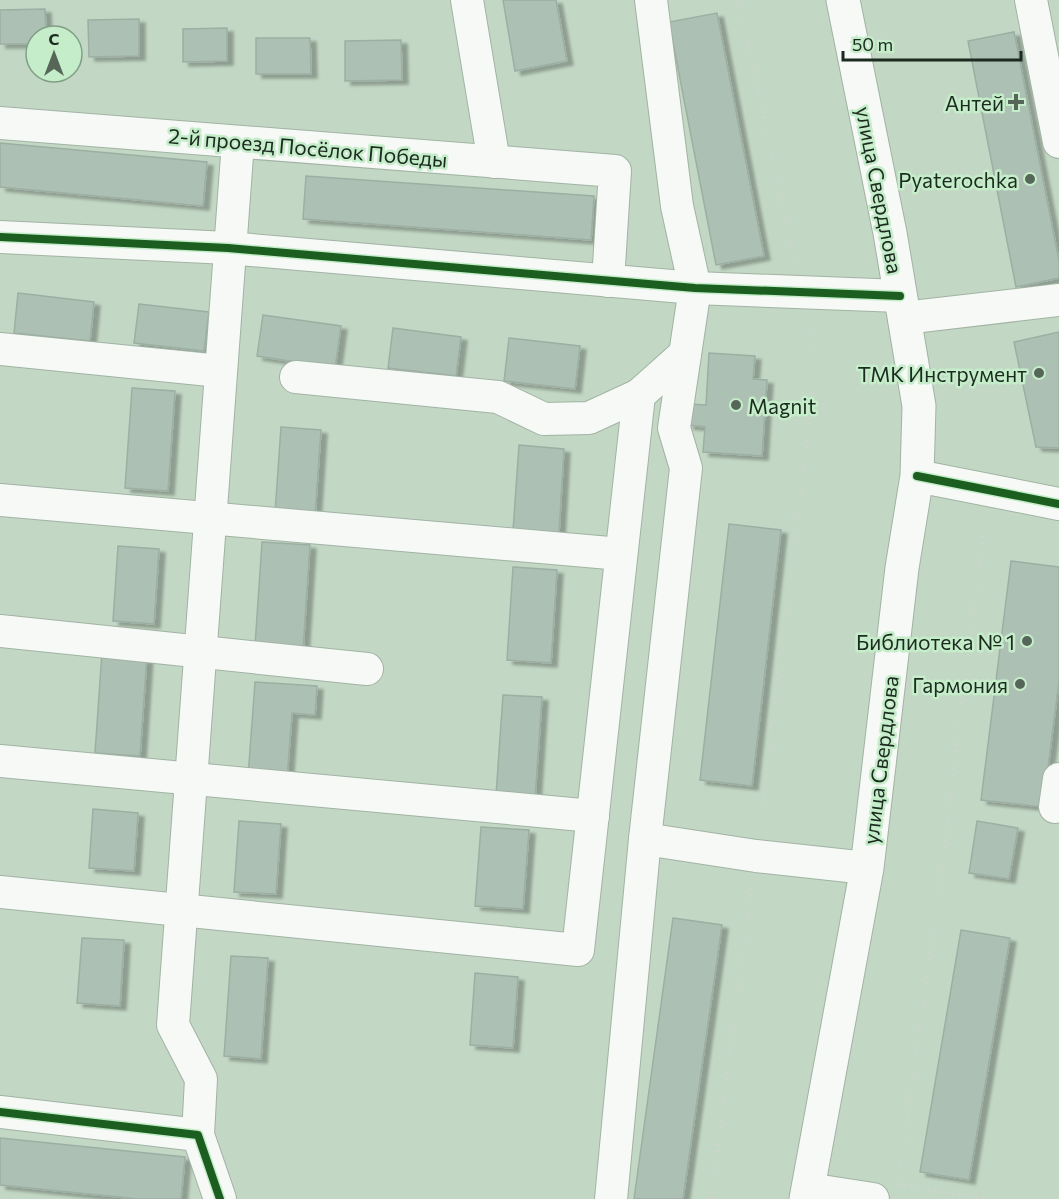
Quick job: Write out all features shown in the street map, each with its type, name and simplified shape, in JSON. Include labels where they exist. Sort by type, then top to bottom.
[{"type":"main road","name":"улица Свердлова","points":[[807,1194],[867,868],[902,568],[917,476],[919,406],[849,1]]},
{"type":"street","points":[[467,0],[494,162]]},
{"type":"street","points":[[611,1199],[645,839],[686,468],[674,428],[695,288],[677,206],[651,0]]},
{"type":"street","points":[[1031,0],[1059,142]]},
{"type":"street","name":"2-й проезд Посёлок Победы","points":[[0,123],[615,171],[608,280]]},
{"type":"street","points":[[220,1199],[198,1135],[201,1079],[173,1025],[228,248],[238,142]]},
{"type":"street","points":[[0,237],[228,248],[695,288],[803,293],[902,307],[1059,300]]},
{"type":"street","points":[[0,350],[220,371]]},
{"type":"street","points":[[296,377],[498,397],[544,419],[589,418],[639,395],[685,354]]},
{"type":"street","points":[[0,892],[578,950],[639,395]]},
{"type":"street","points":[[917,476],[1059,504]]},
{"type":"street","points":[[0,500],[621,554]]},
{"type":"street","points":[[0,631],[368,669]]},
{"type":"street","points":[[0,761],[593,816]]},
{"type":"street","points":[[645,839],[756,856],[867,868]]},
{"type":"street","points":[[0,1112],[198,1135]]},
{"type":"street","points":[[807,1194],[890,1191]]},
{"type":"path","points":[[711,1199],[817,360],[738,0]]},
{"type":"path","points":[[984,1199],[890,1191],[944,855],[988,491]]},
{"type":"building","points":[[503,0],[556,0],[567,61],[515,71]]},
{"type":"building","points":[[45,9],[46,24],[24,24],[24,44],[0,44],[0,10]]},
{"type":"building","points":[[717,13],[764,256],[716,265],[669,22]]},
{"type":"building","points":[[139,19],[139,56],[89,57],[88,20]]},
{"type":"building","points":[[227,28],[227,61],[183,62],[183,29]]},
{"type":"building","points":[[1014,32],[1059,261],[1059,278],[1016,287],[968,41]]},
{"type":"building","points":[[256,38],[310,38],[311,74],[256,74]]},
{"type":"building","points":[[401,40],[402,80],[345,81],[345,41]]},
{"type":"building","points":[[0,143],[207,162],[203,206],[0,187]]},
{"type":"building","points":[[306,176],[594,196],[591,240],[303,219]]},
{"type":"building","points":[[18,293],[94,302],[90,341],[14,333]]},
{"type":"building","points":[[139,304],[209,312],[204,351],[134,343]]},
{"type":"building","points":[[263,315],[341,326],[335,368],[257,356]]},
{"type":"building","points":[[393,328],[461,337],[456,376],[388,368]]},
{"type":"building","points":[[1059,332],[1059,448],[1036,447],[1014,342]]},
{"type":"building","points":[[509,338],[580,346],[575,389],[504,381]]},
{"type":"building","name":"Magnit","points":[[709,353],[755,356],[753,379],[767,380],[762,456],[703,452],[705,427],[688,425],[689,404],[706,405]]},
{"type":"building","points":[[132,388],[175,391],[168,491],[125,488]]},
{"type":"building","points":[[281,427],[321,430],[315,516],[275,513]]},
{"type":"building","points":[[519,445],[564,449],[559,533],[513,531]]},
{"type":"building","points":[[729,524],[781,530],[752,786],[700,780]]},
{"type":"building","points":[[262,542],[310,545],[303,650],[255,646]]},
{"type":"building","points":[[118,546],[159,549],[154,624],[113,621]]},
{"type":"building","points":[[1011,561],[1059,567],[1059,681],[1043,807],[981,800]]},
{"type":"building","points":[[513,567],[557,570],[551,663],[507,660]]},
{"type":"building","points":[[102,652],[147,655],[140,756],[95,753]]},
{"type":"building","points":[[255,682],[317,686],[315,715],[292,713],[287,779],[248,777]]},
{"type":"building","points":[[503,695],[542,697],[535,798],[496,795]]},
{"type":"building","points":[[93,809],[138,813],[134,871],[89,868]]},
{"type":"building","points":[[239,821],[281,824],[276,894],[234,892]]},
{"type":"building","points":[[977,821],[1018,828],[1009,879],[969,873]]},
{"type":"building","points":[[481,827],[529,830],[523,909],[475,906]]},
{"type":"building","points":[[673,918],[722,925],[683,1199],[634,1199]]},
{"type":"building","points":[[961,930],[1010,938],[969,1180],[920,1172]]},
{"type":"building","points":[[82,938],[124,940],[120,1006],[77,1003]]},
{"type":"building","points":[[231,956],[268,958],[261,1059],[224,1056]]},
{"type":"building","points":[[475,973],[518,977],[513,1048],[470,1045]]},
{"type":"building","points":[[0,1138],[185,1157],[181,1199],[138,1199],[0,1185]]},
{"type":"cycle path","points":[[0,237],[228,248],[695,288],[900,296]]},
{"type":"cycle path","points":[[917,476],[1059,504]]},
{"type":"cycle path","points":[[0,1112],[198,1135],[220,1199]]},
{"type":"place","name":"Антей","points":[[1016,102]]},
{"type":"place","name":"Pyaterochka","points":[[1030,179]]},
{"type":"place","name":"ТМК Инструмент","points":[[1039,373]]},
{"type":"place","name":"Magnit","points":[[736,405]]},
{"type":"place","name":"Библиотека № 1","points":[[1027,641]]},
{"type":"place","name":"Гармония","points":[[1020,684]]}]
